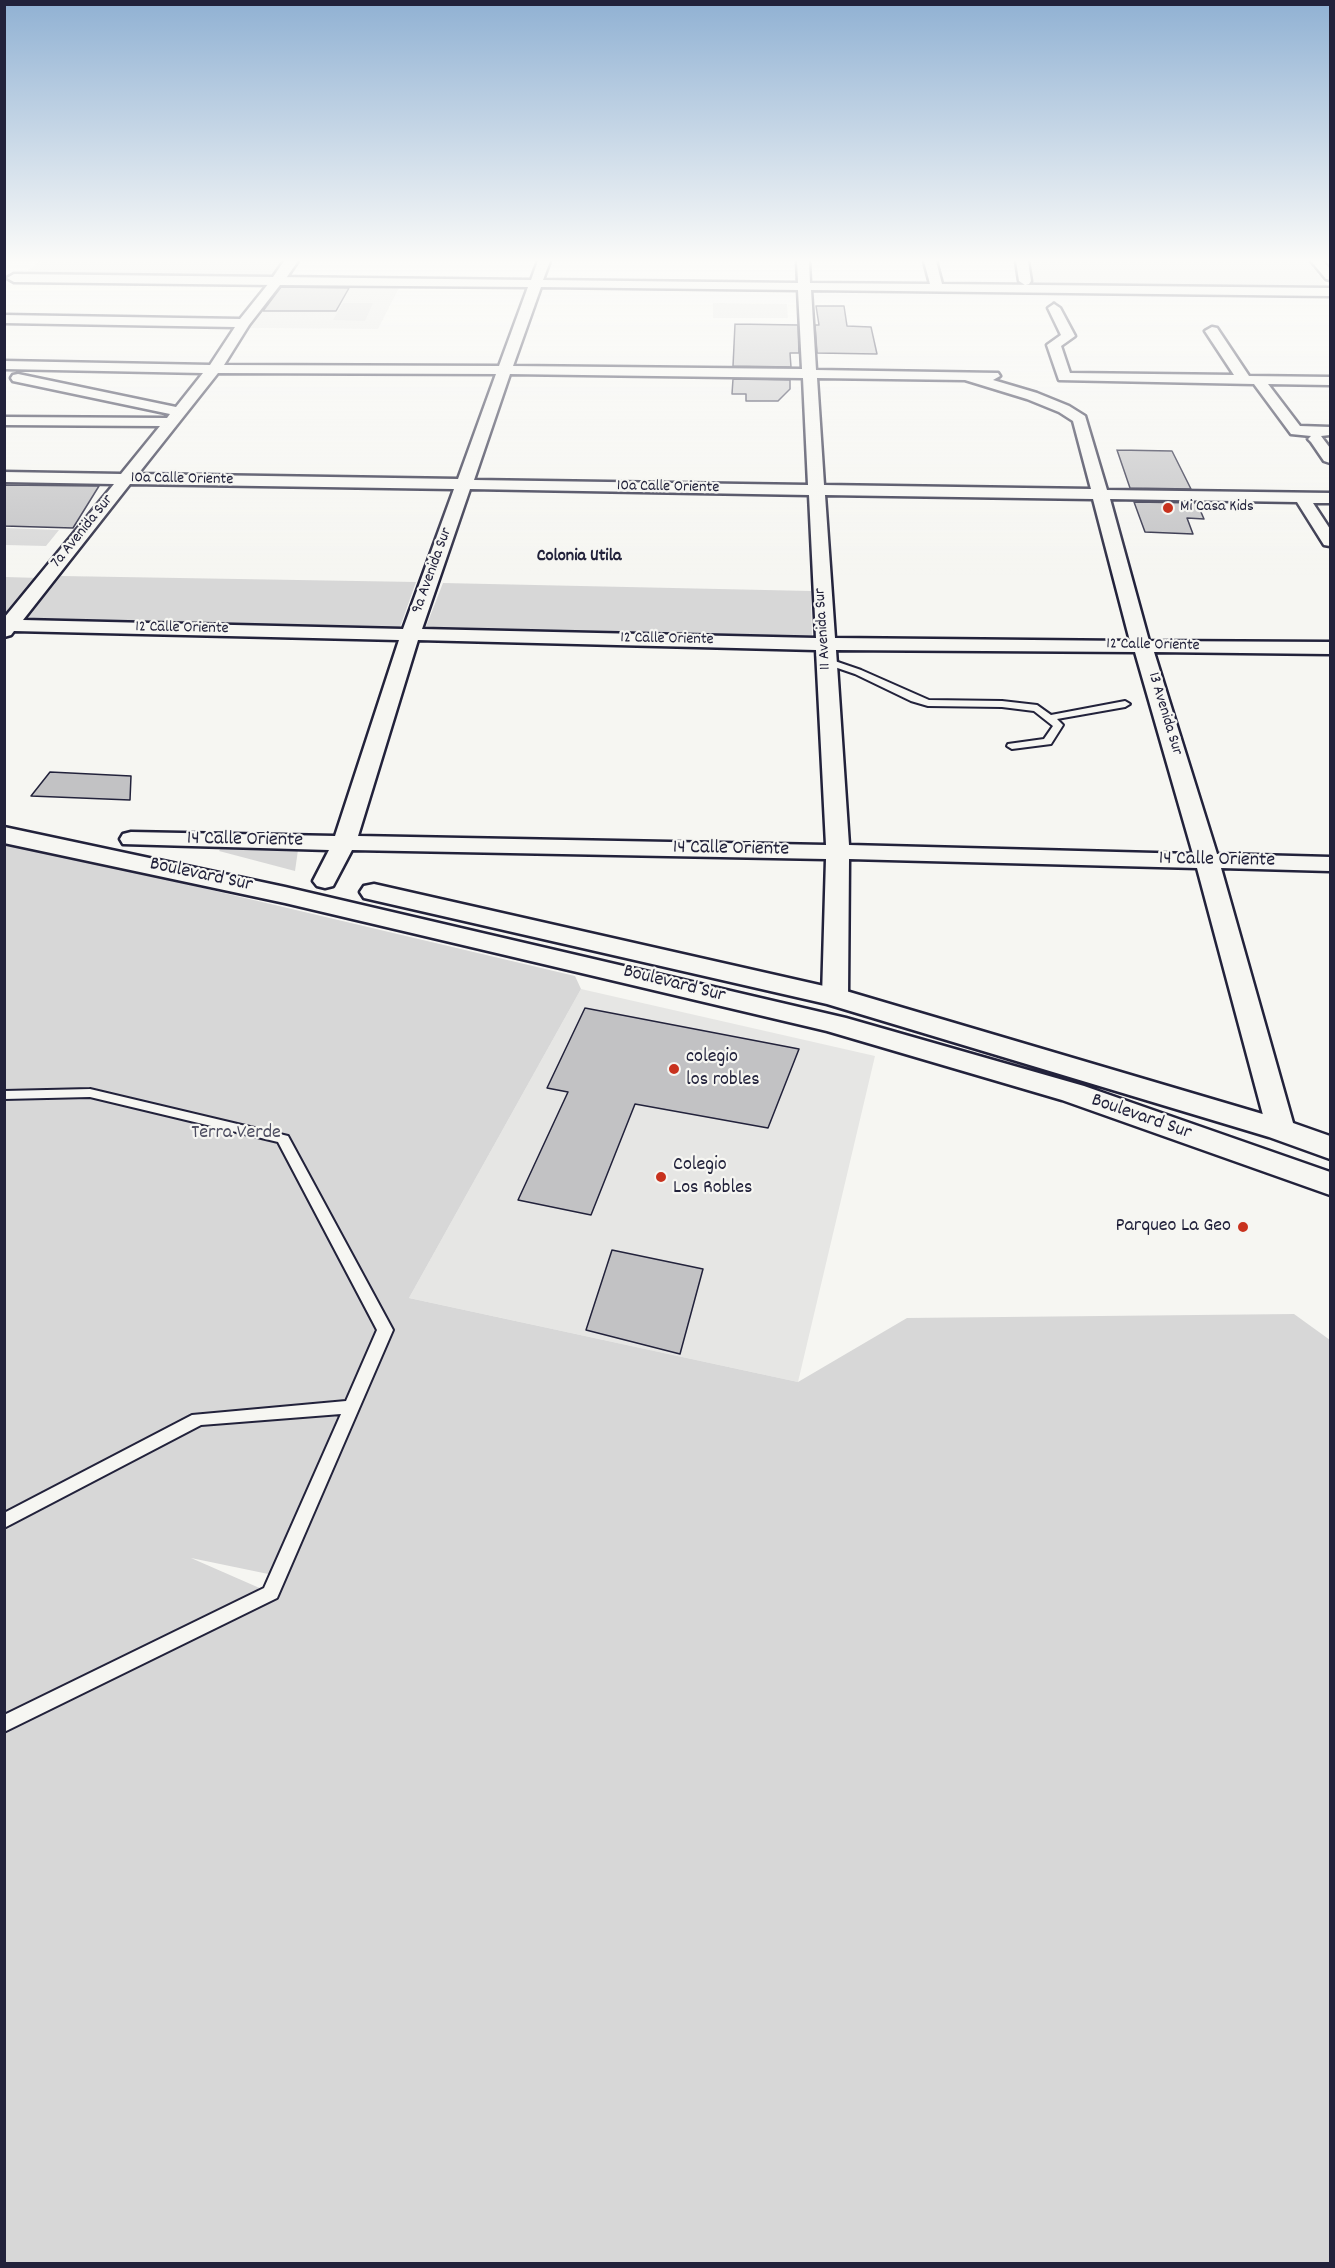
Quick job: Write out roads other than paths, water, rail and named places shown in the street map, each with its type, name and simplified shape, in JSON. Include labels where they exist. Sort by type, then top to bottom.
[{"type":"main road","name":"Boulevard Sur","points":[[4,820],[131,839],[836,997],[1281,1131],[1330,1148]]},
{"type":"main road","name":"Boulevard Sur","points":[[4,835],[285,895],[835,1024],[1073,1094],[1330,1184]]},
{"type":"street","points":[[101,367],[993,376]]},
{"type":"street","name":"9a Avenida Sur","points":[[325,881],[344,843],[410,635],[506,367]]},
{"type":"street","name":"11 Avenida Sur","points":[[808,367],[838,852],[836,997]]},
{"type":"street","points":[[1062,367],[1065,377],[1330,381]]},
{"type":"street","points":[[1241,367],[1296,431],[1330,431]]},
{"type":"street","name":"7a Avenida Sur","points":[[6,627],[214,369]]},
{"type":"street","points":[[4,375],[176,417]]},
{"type":"street","name":"13 Avenida Sur","points":[[963,376],[1032,396],[1064,409],[1080,419],[1142,646],[1207,861],[1281,1131]]},
{"type":"street","points":[[4,421],[176,417]]},
{"type":"street","points":[[1316,439],[1330,458]]},
{"type":"street","name":"10a Calle Oriente","points":[[4,477],[1330,498]]},
{"type":"street","points":[[1302,498],[1330,541]]},
{"type":"street","name":"12 Calle Oriente","points":[[6,627],[410,635],[826,652],[1142,646],[1330,648]]},
{"type":"street","name":"14 Calle Oriente","points":[[131,839],[1330,864]]},
{"type":"lane","points":[[826,652],[928,702],[962,705],[1002,704],[1037,708],[1058,725],[1047,742],[1012,746]]},
{"type":"lane","points":[[1049,718],[1125,704]]},
{"type":"lane","points":[[4,1095],[90,1093],[283,1139],[385,1330],[271,1593],[4,1724]]},
{"type":"lane","points":[[4,1521],[198,1419],[352,1407]]},
{"type":"place","name":"Mi Casa Kids","points":[[1168,508]]},
{"type":"place","name":"colegio los robles","points":[[674,1069]]},
{"type":"place","name":"Colegio Los Robles","points":[[661,1177]]},
{"type":"place","name":"Parqueo La Geo","points":[[1243,1227]]},
{"type":"district","name":"Colonia Utila","points":[[579,558]]},
{"type":"park label","name":"Terra Verde","points":[[236,1134]]}]
